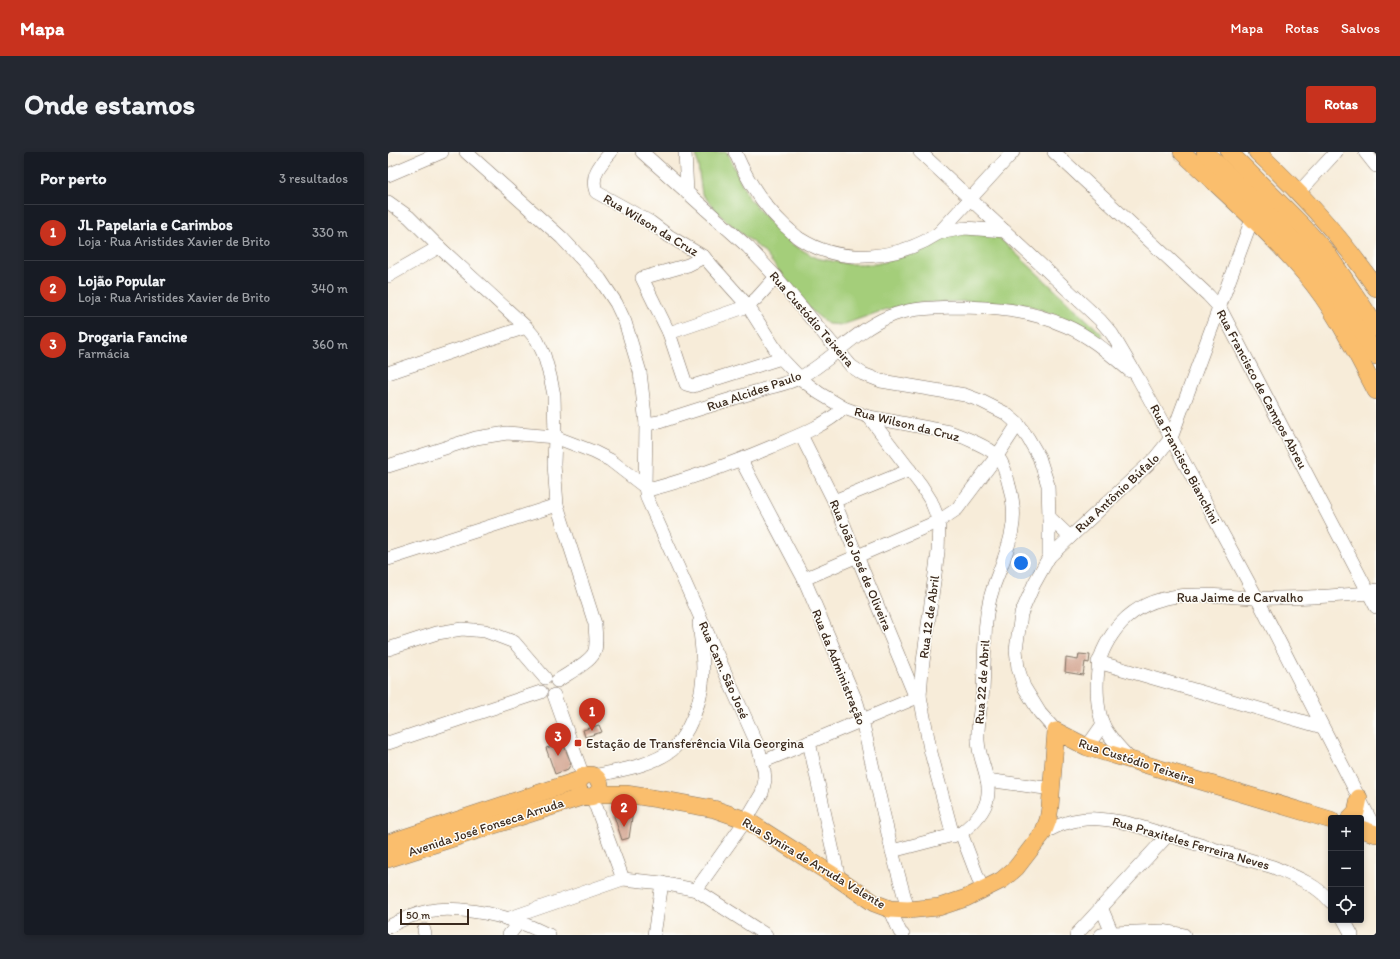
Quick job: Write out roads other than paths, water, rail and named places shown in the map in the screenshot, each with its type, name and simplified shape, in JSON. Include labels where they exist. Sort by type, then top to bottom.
[{"type":"main road","points":[[1182,152],[1280,246],[1306,275],[1328,305],[1346,334],[1376,391]]},
{"type":"main road","points":[[1205,152],[1268,213],[1320,268],[1361,329],[1376,356]]},
{"type":"main road","points":[[1229,152],[1301,224],[1327,253],[1376,328]]},
{"type":"main road","points":[[1257,152],[1299,192],[1344,246],[1376,288]]},
{"type":"main road","name":"Rua Custódio Teixeira","points":[[1056,731],[1087,747],[1328,819]]},
{"type":"main road","name":"Rua Synira de Arruda Valente","points":[[590,786],[714,810],[746,820],[839,878],[874,903],[890,910],[908,910],[939,906],[966,898],[983,891],[1002,880],[1016,868],[1043,833],[1048,820],[1052,789],[1056,731]]},
{"type":"main road","name":"Avenida José Fonseca Arruda","points":[[388,843],[590,786]]},
{"type":"main road","name":"Avenida José Fonseca Arruda","points":[[388,859],[590,786]]},
{"type":"main road","points":[[1353,815],[1356,812],[1359,798]]},
{"type":"main road","points":[[1364,830],[1376,832]]},
{"type":"street","points":[[388,176],[442,152]]},
{"type":"street","points":[[466,152],[562,238],[600,279],[616,303],[624,322],[640,372],[646,424],[645,487]]},
{"type":"street","name":"Rua Wilson da Cruz","points":[[611,152],[595,174],[594,184],[596,192],[650,222],[669,236],[704,257],[748,306],[781,358],[800,378],[819,393],[844,408],[868,417],[950,432],[969,440],[997,456]]},
{"type":"street","name":"Rua Custódio Teixeira","points":[[642,152],[748,247],[776,277],[851,366],[863,374],[881,381],[964,395],[981,401],[1006,414],[1018,424],[1035,450],[1046,476],[1048,485],[1049,517],[1049,557],[1034,584],[1021,614],[1016,650],[1018,668],[1024,687],[1040,713],[1056,731]]},
{"type":"street","points":[[685,152],[688,193]]},
{"type":"street","points":[[735,152],[745,173],[768,209],[799,239],[818,248],[842,255],[866,256],[899,252],[925,242],[939,233],[1013,152]]},
{"type":"street","name":"Rua Francisco Bianchini","points":[[920,152],[1100,320],[1112,334],[1171,438],[1257,598],[1376,832]]},
{"type":"street","name":"Rua Francisco de Campos Abreu","points":[[1054,152],[1208,295],[1220,308],[1372,592],[1376,607]]},
{"type":"street","points":[[1299,192],[1336,152]]},
{"type":"street","points":[[1365,152],[1376,166]]},
{"type":"street","points":[[388,202],[409,217],[439,247],[526,327],[539,345],[544,355],[554,395],[554,464],[557,505],[595,624],[596,644],[594,654],[587,661],[551,679],[540,682],[541,692],[545,696],[551,696],[557,693],[559,687],[551,679],[514,642],[485,632],[462,629],[437,633],[388,649]]},
{"type":"street","name":"Rua Antônio Búfalo","points":[[1049,557],[1156,458],[1171,438],[1252,219]]},
{"type":"street","points":[[939,233],[965,228],[981,228],[1005,232]]},
{"type":"street","points":[[388,276],[439,247]]},
{"type":"street","points":[[704,257],[688,265],[642,278],[669,333],[685,382],[689,386],[693,386],[781,358]]},
{"type":"street","points":[[669,333],[748,306],[776,277]]},
{"type":"street","name":"Rua Alcides Paulo","points":[[646,424],[659,422],[800,378],[821,365],[862,332],[888,317],[909,310],[934,308],[1004,308],[1034,315],[1067,326],[1109,354],[1138,378]]},
{"type":"street","points":[[388,373],[526,327]]},
{"type":"street","points":[[388,466],[476,438],[507,433],[555,437],[594,452],[610,460],[645,487],[652,489],[741,460],[801,435],[834,417],[844,408]]},
{"type":"street","name":"Rua 12 de Abril","points":[[868,417],[910,470],[931,501],[939,521],[938,552],[918,697],[930,749],[957,835],[983,891]]},
{"type":"street","points":[[804,579],[939,521],[957,508],[997,456],[1018,424]]},
{"type":"street","name":"Rua João José de Oliveira","points":[[801,435],[834,501],[918,697]]},
{"type":"street","name":"Rua 22 de Abril","points":[[892,851],[957,835],[970,826],[980,814],[987,801],[988,780],[978,741],[983,689],[986,621],[994,586],[1009,546],[1013,529],[1013,508],[1009,485],[1004,468],[997,456]]},
{"type":"street","name":"Rua da Administração","points":[[741,460],[804,579],[857,703],[892,851],[908,910]]},
{"type":"street","points":[[834,501],[910,470]]},
{"type":"street","name":"Rua Cam. São José","points":[[645,487],[647,498],[758,746],[765,780],[762,792],[746,820],[696,890]]},
{"type":"street","points":[[388,559],[557,505]]},
{"type":"street","points":[[1049,517],[1070,537]]},
{"type":"street","name":"Rua Jaime de Carvalho","points":[[1131,760],[1114,741],[1103,724],[1098,705],[1097,680],[1098,662],[1109,638],[1130,614],[1149,603],[1176,595],[1257,598],[1309,597],[1372,592]]},
{"type":"street","points":[[590,786],[657,758],[673,749],[684,736],[698,706],[703,688],[704,665],[698,612]]},
{"type":"street","points":[[704,665],[710,662],[721,662]]},
{"type":"street","points":[[1098,662],[1322,727]]},
{"type":"street","points":[[388,744],[541,692]]},
{"type":"street","points":[[554,695],[590,786],[623,879]]},
{"type":"street","points":[[762,762],[918,697]]},
{"type":"street","points":[[1087,747],[1103,724]]},
{"type":"street","points":[[809,742],[839,878]]},
{"type":"street","points":[[988,780],[1052,789]]},
{"type":"street","name":"Rua Praxiteles Ferreira Neves","points":[[1043,833],[1066,823],[1086,819],[1105,819],[1127,822],[1273,867],[1295,876],[1313,886],[1328,899]]},
{"type":"street","points":[[1076,935],[1168,835]]},
{"type":"street","points":[[513,920],[623,879],[662,883],[696,890],[766,935]]},
{"type":"street","points":[[654,935],[662,883]]},
{"type":"street","points":[[1101,907],[1106,934],[1162,931],[1184,935]]},
{"type":"street","points":[[388,927],[404,918],[428,911],[451,910],[482,912],[513,920],[549,935]]},
{"type":"street","points":[[890,910],[900,932],[903,935]]},
{"type":"street","points":[[509,935],[513,920]]},
{"type":"street","points":[[1346,923],[1352,935]]},
{"type":"place","name":"JL Papelaria e Carimbos","points":[[592,731]]},
{"type":"place","name":"Estação de Transferência Vila Georgina","points":[[578,743]]},
{"type":"place","name":"Drogaria Fancine","points":[[558,756]]},
{"type":"place","name":"Lojão Popular","points":[[624,827]]}]
